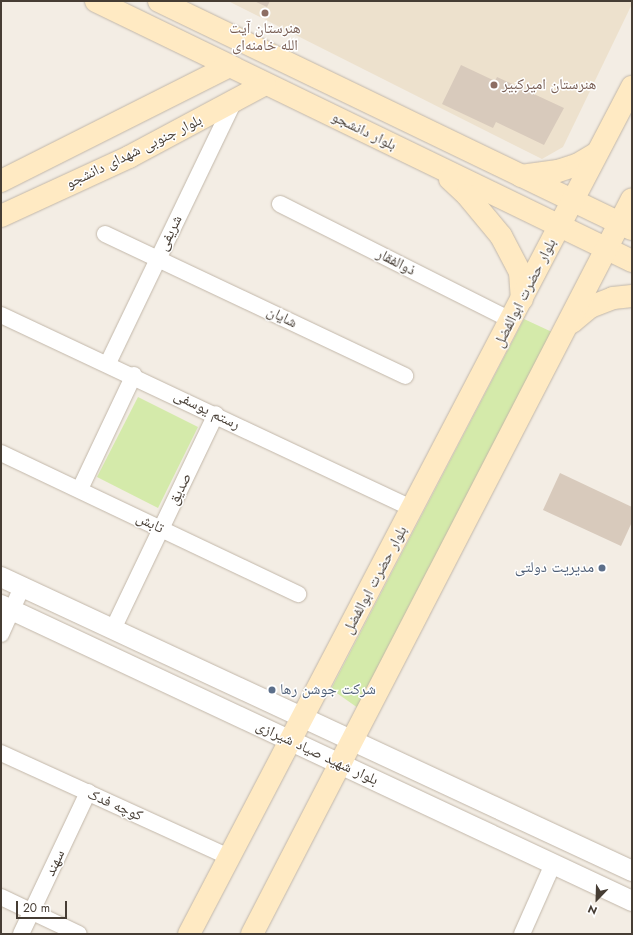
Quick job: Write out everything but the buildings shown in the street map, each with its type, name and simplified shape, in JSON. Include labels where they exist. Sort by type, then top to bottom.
[{"type":"main road","name":"بلوار دانشجو","points":[[96,1],[632,261]]},
{"type":"main road","name":"بلوار دانشجو","points":[[159,1],[626,227]]},
{"type":"main road","points":[[1,181],[230,66]]},
{"type":"main road","name":"بلوار جنوبی شهدای دانشجو","points":[[1,216],[129,157],[265,84]]},
{"type":"main road","name":"بلوار حضرت ابوالفضل","points":[[188,934],[304,718],[632,87]]},
{"type":"main road","points":[[116,123],[129,138],[132,147],[129,157]]},
{"type":"main road","points":[[521,176],[558,171],[597,153]]},
{"type":"main road","points":[[436,166],[467,195],[500,236],[520,272],[522,300]]},
{"type":"main road","points":[[252,934],[607,249],[626,227],[632,199]]},
{"type":"main road","points":[[569,324],[590,307],[613,298],[632,296]]},
{"type":"street","name":"شریفی","points":[[108,363],[232,103]]},
{"type":"street","name":"ذوالفقار","points":[[280,204],[511,320]]},
{"type":"street","name":"شایان","points":[[105,234],[405,376]]},
{"type":"street","name":"رستم یوسفی","points":[[1,315],[134,375],[412,508]]},
{"type":"street","points":[[80,489],[134,375]]},
{"type":"street","name":"صدیق","points":[[113,629],[216,414]]},
{"type":"street","name":"تابش","points":[[1,453],[80,489],[298,594]]},
{"type":"street","name":"بلوار شهید صیاد شیرازی","points":[[1,577],[632,870]]},
{"type":"street","points":[[1,634],[7,608],[22,587]]},
{"type":"street","name":"بلوار شهید صیاد شیرازی","points":[[7,608],[632,901]]},
{"type":"street","name":"کوچه فدک","points":[[1,753],[230,857]]},
{"type":"street","name":"سهند","points":[[21,934],[88,792]]},
{"type":"street","points":[[522,934],[553,864]]},
{"type":"street","points":[[1,897],[79,934]]},
{"type":"shaded area","name":"هنرستان امیرکبیر","points":[[228,1],[632,1],[632,4],[563,147],[542,159]]},
{"type":"green space","points":[[524,319],[552,332],[358,708],[331,689]]},
{"type":"green space","points":[[138,397],[198,427],[158,508],[97,477]]},
{"type":"place","name":"هنرستان آیت الله خامنه‌ای","points":[[265,13]]},
{"type":"place","name":"هنرستان امیرکبیر","points":[[494,85]]},
{"type":"place","name":"مدیریت دولتی","points":[[602,568]]},
{"type":"place","name":"شرکت جوشن رها","points":[[272,690]]}]
